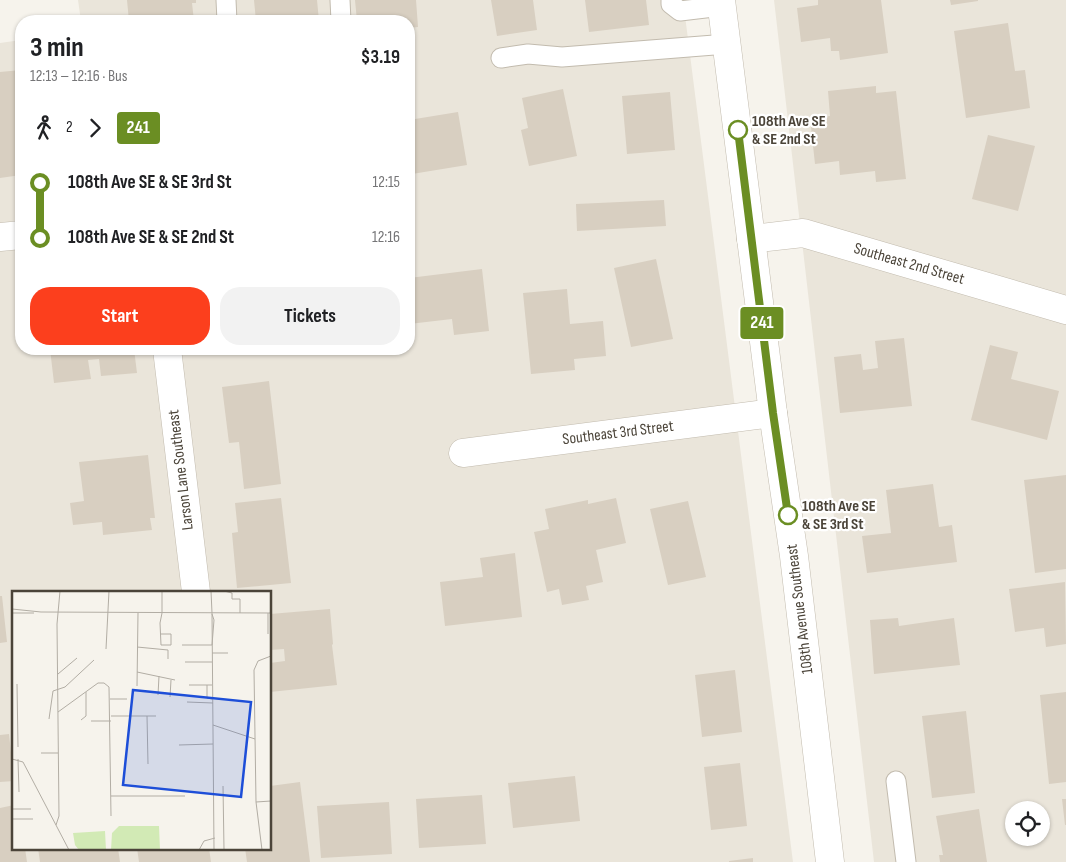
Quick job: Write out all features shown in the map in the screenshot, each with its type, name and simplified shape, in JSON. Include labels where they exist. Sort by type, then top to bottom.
[{"type":"street","name":"108th Avenue Southeast","points":[[722,3],[773,413],[795,566],[830,862]]},
{"type":"street","name":"Southeast 2nd Street","points":[[751,239],[803,233],[1066,310]]},
{"type":"street","points":[[0,237],[15,236]]},
{"type":"street","name":"Larson Lane Southeast","points":[[168,355],[196,591]]},
{"type":"street","name":"Southeast 3rd Street","points":[[463,452],[773,413]]},
{"type":"lane","points":[[226,0],[227,15]]},
{"type":"lane","points":[[340,0],[341,15]]},
{"type":"lane","points":[[671,0],[672,4],[680,11],[722,3]]},
{"type":"lane","points":[[500,58],[528,54],[562,57],[727,44]]},
{"type":"lane","points":[[896,781],[906,862]]},
{"type":"shaded area","points":[[78,0],[683,0],[793,862],[0,862],[0,43],[15,41],[15,355],[415,355],[415,15],[80,15]]},
{"type":"shaded area","points":[[774,0],[1066,0],[1066,862],[874,862]]},
{"type":"building","points":[[127,0],[196,0],[196,3],[192,3],[193,15],[128,15]]},
{"type":"building","points":[[254,0],[317,0],[318,15],[255,15]]},
{"type":"building","points":[[355,0],[416,0],[418,27],[415,27],[415,15],[356,15]]},
{"type":"building","points":[[491,0],[533,0],[537,30],[497,36]]},
{"type":"building","points":[[585,0],[646,0],[649,25],[589,32]]},
{"type":"building","points":[[818,0],[881,0],[888,53],[840,60],[839,51],[831,51],[830,38],[801,42],[797,8],[818,5]]},
{"type":"building","points":[[950,0],[978,0],[978,1],[951,5]]},
{"type":"building","points":[[1008,23],[1015,71],[1025,70],[1030,108],[966,118],[954,31]]},
{"type":"building","points":[[15,71],[15,176],[0,178],[0,72]]},
{"type":"building","points":[[876,86],[876,93],[896,91],[906,179],[876,182],[875,171],[840,175],[839,161],[815,164],[810,118],[830,116],[828,91]]},
{"type":"building","points":[[563,89],[577,156],[529,166],[521,130],[528,128],[522,98]]},
{"type":"building","points":[[670,92],[675,150],[627,154],[622,96]]},
{"type":"building","points":[[458,112],[467,165],[415,174],[415,119]]},
{"type":"building","points":[[988,135],[1035,146],[1018,211],[972,199]]},
{"type":"building","points":[[664,200],[666,226],[577,231],[576,204]]},
{"type":"building","points":[[656,259],[673,339],[631,347],[614,268]]},
{"type":"building","points":[[482,269],[489,331],[454,335],[452,319],[415,323],[415,277]]},
{"type":"building","points":[[567,289],[570,324],[603,321],[606,356],[574,359],[575,370],[531,374],[523,293]]},
{"type":"building","points":[[904,338],[912,406],[840,413],[834,357],[861,354],[863,370],[878,368],[875,341]]},
{"type":"building","points":[[990,345],[1018,352],[1011,379],[1059,391],[1047,440],[971,420]]},
{"type":"building","points":[[51,355],[135,355],[137,373],[101,376],[99,359],[88,360],[91,379],[54,383]]},
{"type":"building","points":[[269,381],[281,484],[244,489],[239,442],[229,443],[222,387]]},
{"type":"building","points":[[148,455],[155,518],[150,518],[152,530],[103,535],[102,522],[73,525],[70,503],[84,501],[79,462]]},
{"type":"building","points":[[1066,475],[1066,569],[1035,573],[1024,480]]},
{"type":"building","points":[[933,484],[939,527],[952,525],[957,562],[867,573],[862,536],[891,533],[886,490]]},
{"type":"building","points":[[281,498],[291,583],[237,588],[232,533],[238,532],[235,503]]},
{"type":"building","points":[[616,498],[626,543],[596,550],[603,582],[586,586],[589,600],[562,605],[559,589],[547,592],[534,532],[549,529],[545,509],[588,500],[588,504]]},
{"type":"building","points":[[688,501],[706,577],[668,585],[650,509]]},
{"type":"building","points":[[515,553],[522,617],[445,626],[440,582],[483,577],[480,558]]},
{"type":"building","points":[[1065,582],[1066,644],[1046,647],[1044,628],[1015,632],[1009,589]]},
{"type":"building","points":[[0,596],[2,596],[7,642],[0,643]]},
{"type":"building","points":[[330,609],[337,685],[271,692],[271,663],[285,661],[284,649],[271,650],[271,614]]},
{"type":"building","points":[[898,618],[899,626],[954,618],[960,665],[874,674],[870,620]]},
{"type":"building","points":[[735,670],[742,732],[702,737],[695,675]]},
{"type":"building","points":[[1066,692],[1066,782],[1049,784],[1040,695]]},
{"type":"building","points":[[966,711],[975,793],[932,798],[922,716]]},
{"type":"building","points":[[9,734],[12,781],[0,782],[0,735]]},
{"type":"building","points":[[740,763],[747,826],[711,830],[704,767]]},
{"type":"building","points":[[575,776],[580,821],[513,828],[508,783]]},
{"type":"building","points":[[300,782],[310,862],[247,862],[245,850],[271,850],[271,786]]},
{"type":"building","points":[[482,795],[486,844],[419,848],[416,799]]},
{"type":"building","points":[[1062,799],[1066,799],[1066,825],[1065,825]]},
{"type":"building","points":[[389,802],[392,854],[321,858],[317,806]]},
{"type":"building","points":[[12,805],[12,850],[25,850],[27,862],[0,862],[0,808]]},
{"type":"building","points":[[979,809],[987,862],[940,862],[939,855],[943,855],[936,816]]},
{"type":"building","points":[[38,850],[118,850],[120,862],[40,862]]},
{"type":"building","points":[[137,850],[209,850],[211,862],[139,862]]},
{"type":"building","points":[[753,858],[753,862],[729,862],[729,861]]},
{"type":"bus line","name":"241","points":[[738,130],[773,413],[788,515]]},
{"type":"place","name":"108th Ave SE & SE 2nd St","points":[[738,130]]},
{"type":"place","name":"108th Ave SE & SE 3rd St","points":[[788,515]]}]
